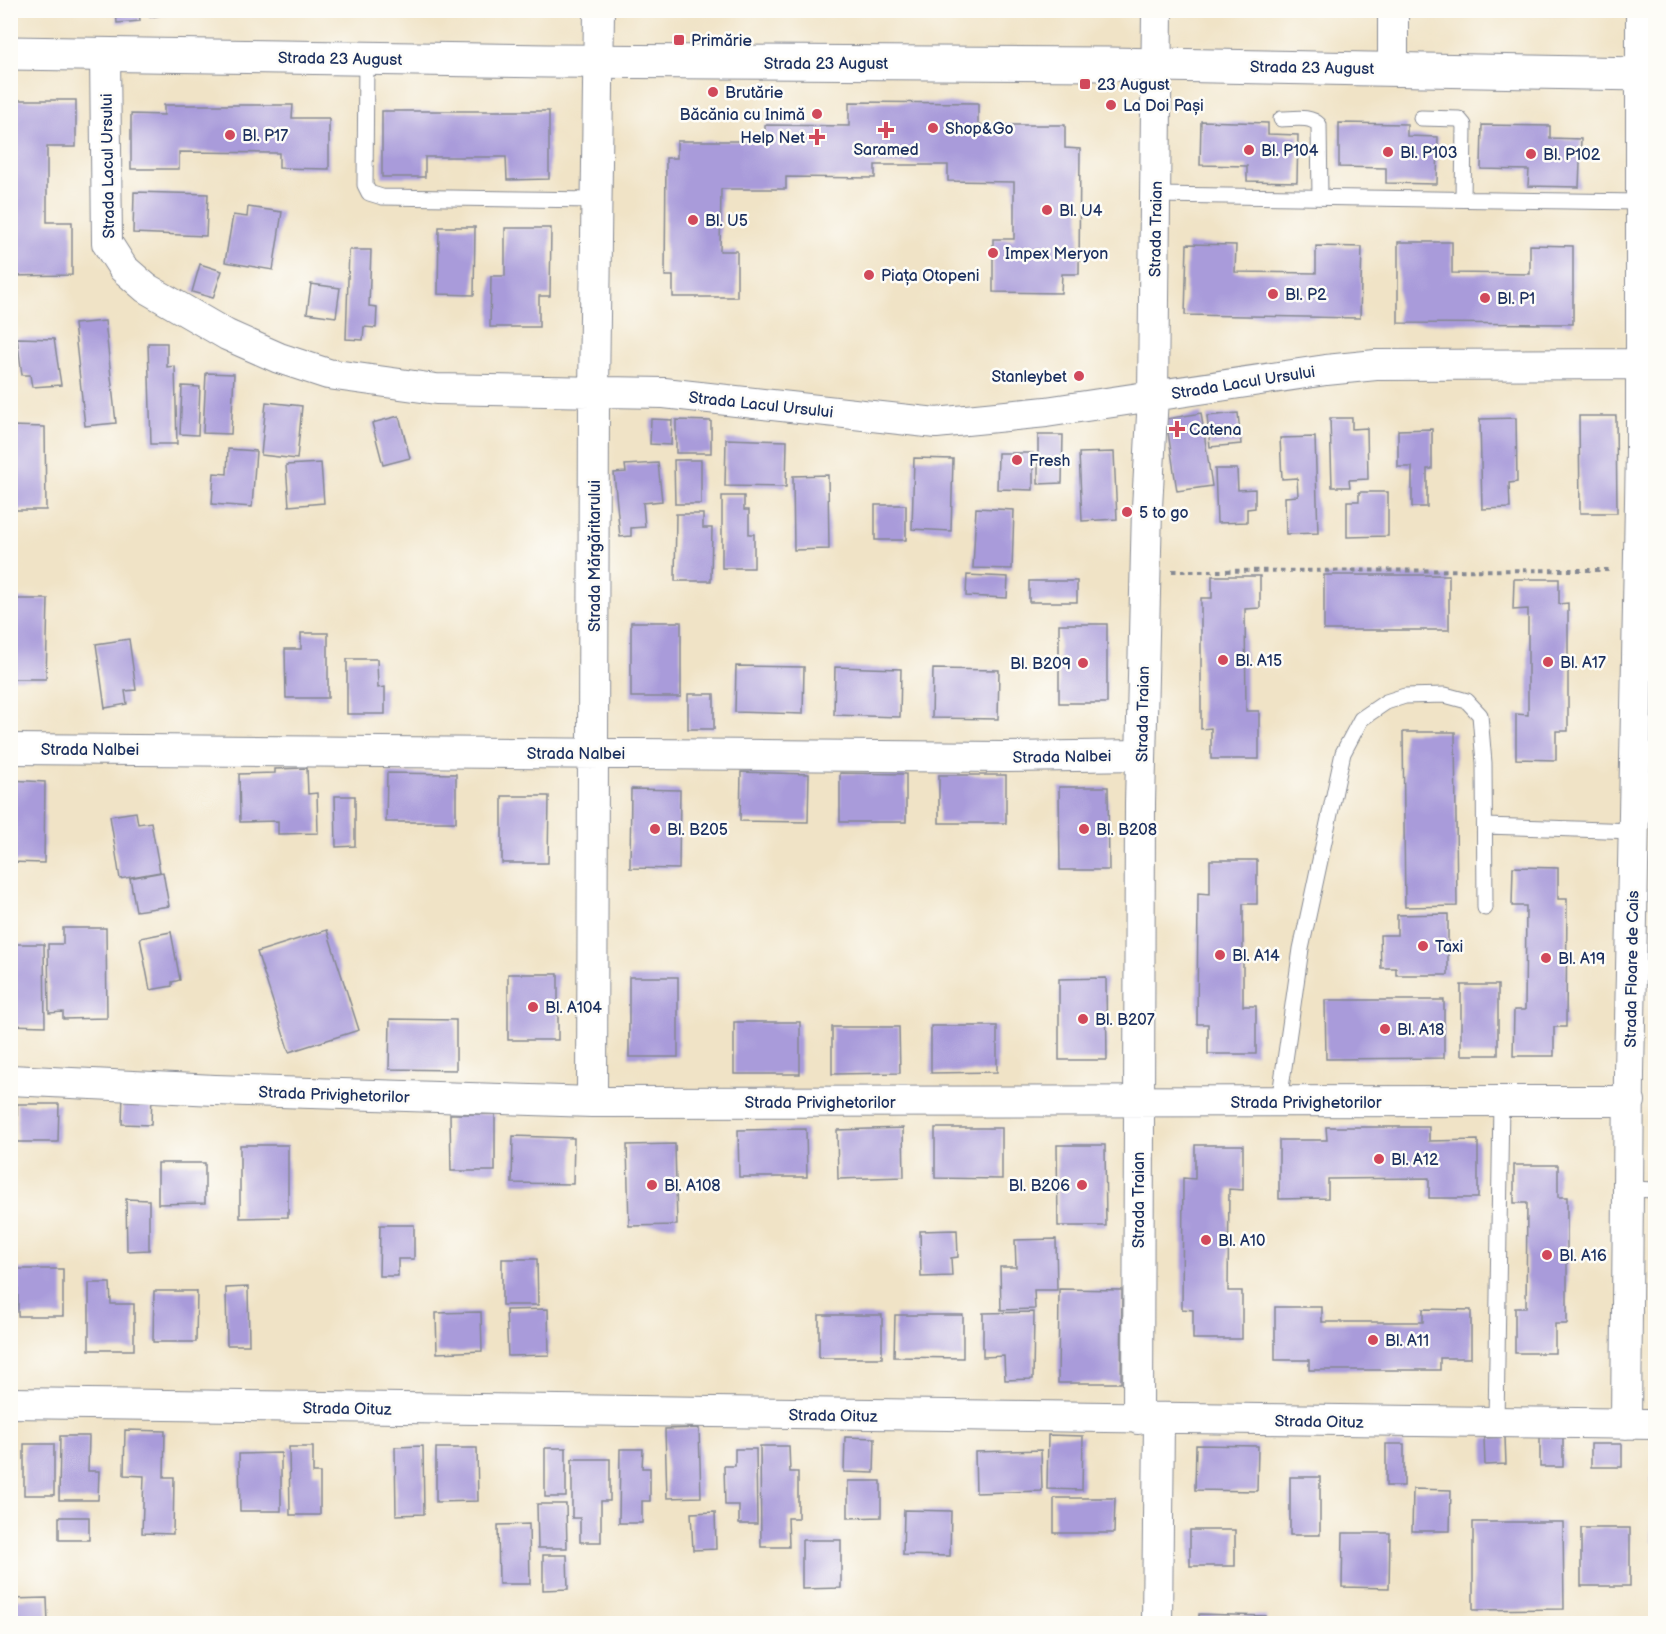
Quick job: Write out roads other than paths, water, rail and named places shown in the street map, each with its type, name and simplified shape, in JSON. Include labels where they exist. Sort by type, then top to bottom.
[{"type":"main road","name":"Strada 23 August","points":[[10,53],[598,61],[1158,65],[1642,74]]},
{"type":"street","name":"Strada Mărgăritarului","points":[[592,1102],[594,393],[598,10]]},
{"type":"street","name":"Strada Traian","points":[[1157,10],[1153,396],[1141,755],[1138,1102],[1157,1623]]},
{"type":"street","points":[[1394,10],[1394,69]]},
{"type":"street","name":"Strada Floare de Cais","points":[[1641,10],[1646,221],[1641,364],[1648,450],[1639,570],[1646,694],[1634,831],[1630,1101],[1642,1190],[1641,1424]]},
{"type":"street","name":"Strada Lacul Ursului","points":[[105,55],[107,243],[123,268],[146,288],[227,335],[279,358],[327,374],[436,389],[722,398],[936,423],[1023,414],[1376,365],[1641,364]]},
{"type":"street","name":"Strada Nalbei","points":[[10,749],[594,754],[1141,755]]},
{"type":"street","name":"Strada Privighetorilor","points":[[10,1080],[215,1090],[592,1102],[1630,1101]]},
{"type":"street","name":"Strada Oituz","points":[[10,1403],[1641,1424]]},
{"type":"lane","points":[[366,58],[365,185],[369,193],[382,197],[596,200]]},
{"type":"lane","points":[[1281,119],[1305,118],[1314,120],[1320,125],[1320,197]]},
{"type":"lane","points":[[1422,118],[1459,119],[1464,125],[1463,199]]},
{"type":"lane","points":[[1155,195],[1463,199],[1646,221]]},
{"type":"lane","points":[[1279,1102],[1301,949],[1343,753],[1361,719],[1386,702],[1405,696],[1445,695],[1467,701],[1480,715],[1485,826],[1485,908]]},
{"type":"lane","points":[[1485,826],[1634,831]]},
{"type":"lane","points":[[1496,1423],[1500,1102]]},
{"type":"place","name":"Primărie","points":[[679,40]]},
{"type":"place","name":"23 August","points":[[1085,84]]},
{"type":"place","name":"Brutărie","points":[[713,92]]},
{"type":"place","name":"La Doi Pași","points":[[1111,105]]},
{"type":"place","name":"Băcănia cu Inimă","points":[[817,114]]},
{"type":"place","name":"Shop&Go","points":[[933,128]]},
{"type":"place","name":"Saramed","points":[[886,130]]},
{"type":"place","name":"Bl. P17","points":[[230,135]]},
{"type":"place","name":"Help Net","points":[[817,137]]},
{"type":"place","name":"Bl. P104","points":[[1249,150]]},
{"type":"place","name":"Bl. P103","points":[[1388,152]]},
{"type":"place","name":"Bl. P102","points":[[1531,154]]},
{"type":"place","name":"Bl. U4","points":[[1047,210]]},
{"type":"place","name":"Bl. U5","points":[[693,220]]},
{"type":"place","name":"Impex Meryon","points":[[993,253]]},
{"type":"place","name":"Piața Otopeni","points":[[869,275]]},
{"type":"place","name":"Bl. P2","points":[[1273,294]]},
{"type":"place","name":"Bl. P1","points":[[1485,298]]},
{"type":"place","name":"Stanleybet","points":[[1079,376]]},
{"type":"place","name":"Catena","points":[[1177,429]]},
{"type":"place","name":"Fresh","points":[[1017,460]]},
{"type":"place","name":"5 to go","points":[[1127,512]]},
{"type":"place","name":"Bl. A15","points":[[1223,660]]},
{"type":"place","name":"Bl. A17","points":[[1548,662]]},
{"type":"place","name":"Bl. B209","points":[[1083,663]]},
{"type":"place","name":"Bl. B205","points":[[655,829]]},
{"type":"place","name":"Bl. B208","points":[[1084,829]]},
{"type":"place","name":"Taxi","points":[[1423,946]]},
{"type":"place","name":"Bl. A14","points":[[1220,955]]},
{"type":"place","name":"Bl. A19","points":[[1546,958]]},
{"type":"place","name":"Bl. A104","points":[[533,1007]]},
{"type":"place","name":"Bl. B207","points":[[1083,1019]]},
{"type":"place","name":"Bl. A18","points":[[1385,1029]]},
{"type":"place","name":"Bl. A12","points":[[1379,1159]]},
{"type":"place","name":"Bl. A108","points":[[652,1185]]},
{"type":"place","name":"Bl. B206","points":[[1082,1185]]},
{"type":"place","name":"Bl. A10","points":[[1206,1240]]},
{"type":"place","name":"Bl. A16","points":[[1547,1255]]},
{"type":"place","name":"Bl. A11","points":[[1373,1340]]}]
